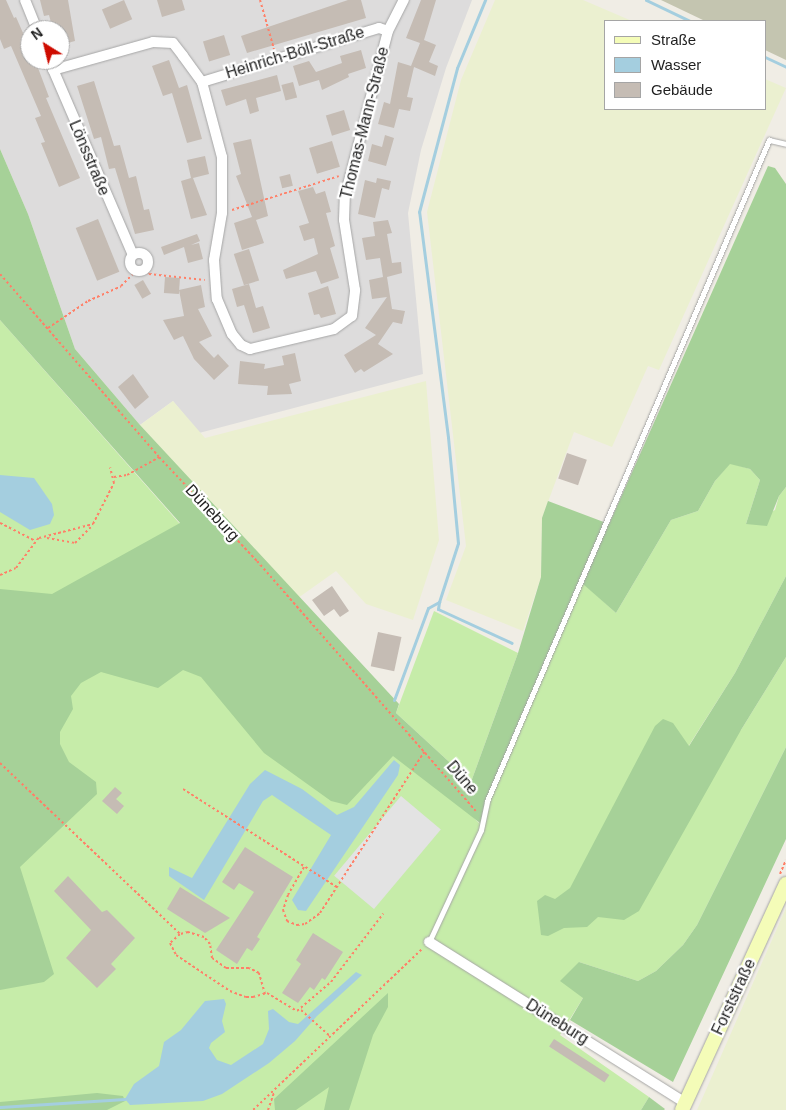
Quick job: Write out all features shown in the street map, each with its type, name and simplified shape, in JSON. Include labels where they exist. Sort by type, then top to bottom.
[{"type":"street","points":[[25,0],[33,20]]},
{"type":"street","name":"Thomas-Mann-Straße","points":[[70,61],[153,42],[173,43],[202,82],[222,157],[222,213],[214,281],[226,322],[237,340],[250,348],[344,324],[352,316],[355,304],[344,220],[345,196],[388,30],[404,0]]},
{"type":"street","name":"Heinrich-Böll-Straße","points":[[202,82],[379,28],[388,30]]},
{"type":"street","name":"Lönsstraße","points":[[53,70],[133,255]]},
{"type":"street","points":[[138,253],[146,256],[148,264],[140,270],[130,264],[133,255],[138,253]]},
{"type":"street","name":"Forststraße","points":[[684,1106],[786,884]]},
{"type":"street","name":"Düneburg","points":[[429,942],[684,1106]]},
{"type":"lane","points":[[429,942],[481,830],[491,792],[769,140],[786,144]]},
{"type":"path","points":[[260,0],[277,58]]},
{"type":"path","points":[[222,213],[352,172]]},
{"type":"path","points":[[48,328],[88,302],[121,286],[140,270],[149,274],[214,281]]},
{"type":"path","name":"Düneburg","points":[[0,274],[159,457],[257,562],[424,752]]},
{"type":"path","points":[[114,476],[127,475],[159,457]]},
{"type":"path","points":[[110,468],[114,476]]},
{"type":"path","points":[[45,537],[76,543],[93,524],[114,476]]},
{"type":"path","points":[[0,524],[35,541]]},
{"type":"path","points":[[0,575],[16,568],[35,541],[93,524]]},
{"type":"path","points":[[304,867],[285,903],[284,916],[291,924],[305,924],[312,920],[337,887],[424,752]]},
{"type":"path","name":"Düne","points":[[424,752],[484,817]]},
{"type":"path","points":[[0,763],[180,934]]},
{"type":"path","points":[[183,790],[337,887]]},
{"type":"path","points":[[301,1010],[331,982],[383,914]]},
{"type":"path","points":[[264,994],[259,972],[250,968],[226,968],[212,958],[210,944],[204,937],[188,932],[180,934],[170,943],[170,949],[187,963],[239,995],[253,997],[271,994],[294,1010],[301,1010],[329,1035]]},
{"type":"path","points":[[253,1110],[275,1091],[329,1035],[429,942]]},
{"type":"path","points":[[268,1110],[275,1091]]},
{"type":"shaded area","points":[[0,0],[472,0],[446,68],[421,150],[408,213],[423,374],[199,433],[173,401],[140,425],[75,349],[28,214],[0,149]]},
{"type":"shaded area","points":[[495,0],[583,0],[630,20],[604,20],[604,110],[766,110],[766,79],[786,88],[659,370],[648,366],[612,447],[574,432],[542,518],[541,577],[523,631],[446,600],[466,546],[427,212],[461,80]]},
{"type":"shaded area","points":[[661,0],[786,0],[786,60],[766,50],[766,20],[703,20]]},
{"type":"shaded area","points":[[426,381],[439,540],[413,620],[366,604],[336,571],[298,598],[140,425],[173,401],[205,438]]},
{"type":"shaded area","points":[[401,796],[441,829],[374,909],[334,876]]},
{"type":"shaded area","points":[[786,908],[786,1110],[697,1110],[702,1099]]},
{"type":"green space","points":[[0,149],[28,214],[75,349],[140,425],[399,704],[396,713],[471,782],[518,653],[541,577],[542,518],[548,501],[609,524],[768,166],[775,168],[786,184],[786,487],[779,496],[767,526],[746,524],[760,480],[750,469],[730,464],[715,481],[698,511],[671,520],[616,613],[583,584],[480,823],[393,756],[347,805],[331,801],[264,753],[201,677],[183,670],[158,688],[101,672],[81,683],[71,696],[73,709],[60,732],[60,744],[69,762],[96,782],[97,794],[20,867],[54,974],[44,982],[0,990],[0,589],[52,594],[180,523],[0,320]]},
{"type":"green space","points":[[0,320],[180,524],[479,823],[583,583],[616,613],[671,520],[698,511],[715,481],[730,463],[750,469],[760,480],[746,524],[775,510],[779,496],[786,487],[786,576],[735,673],[688,747],[741,730],[786,657],[786,747],[697,925],[683,945],[656,971],[638,981],[579,962],[583,998],[560,1035],[649,1097],[641,1110],[0,1110]]},
{"type":"green space","points":[[786,576],[786,657],[741,730],[639,911],[624,920],[598,917],[587,927],[564,928],[548,936],[541,935],[537,901],[545,895],[555,899],[570,888],[655,726],[663,719],[673,723],[689,746],[735,673]]},
{"type":"green space","points":[[434,611],[518,653],[471,782],[396,713]]},
{"type":"green space","points":[[786,747],[786,839],[673,1082],[570,1020],[583,998],[560,981],[579,962],[638,981],[656,971],[683,945],[697,925]]},
{"type":"green space","points":[[388,993],[388,1007],[373,1035],[349,1110],[324,1110],[329,1087],[296,1110],[275,1110],[274,1099]]},
{"type":"green space","points":[[97,1093],[123,1096],[125,1101],[107,1110],[0,1110],[0,1102]]},
{"type":"green space","points":[[649,1097],[665,1109],[641,1110]]},
{"type":"water","points":[[0,475],[34,478],[52,504],[54,515],[50,524],[30,530],[0,512]]},
{"type":"water","points":[[394,760],[400,765],[398,775],[306,911],[298,910],[292,900],[331,835],[272,795],[263,801],[204,900],[169,876],[169,867],[192,878],[250,784],[265,770],[302,789],[337,815],[354,807]]},
{"type":"water","points":[[356,972],[362,975],[317,1016],[295,1041],[269,1063],[222,1094],[203,1101],[130,1105],[125,1099],[134,1084],[159,1066],[164,1042],[181,1030],[205,1001],[224,999],[226,1004],[222,1021],[225,1032],[211,1043],[209,1048],[217,1060],[231,1065],[263,1044],[269,1029],[268,1011],[273,1009],[289,1022],[298,1024]]},
{"type":"building","points":[[0,0],[6,0],[20,26],[20,67],[11,46],[4,49],[0,39]]},
{"type":"building","points":[[40,0],[68,0],[75,41],[70,42],[70,20],[50,20],[49,15],[44,16]]},
{"type":"building","points":[[124,0],[132,19],[110,29],[102,9]]},
{"type":"building","points":[[157,0],[182,0],[185,10],[162,17]]},
{"type":"building","points":[[348,0],[361,0],[366,18],[247,53],[241,36]]},
{"type":"building","points":[[421,0],[436,0],[424,40],[436,45],[429,62],[438,66],[435,76],[414,67],[407,97],[413,98],[410,111],[399,109],[394,128],[378,124],[384,102],[390,104],[398,62],[411,66],[420,43],[406,38]]},
{"type":"building","points":[[224,35],[230,55],[209,62],[203,41]]},
{"type":"building","points":[[361,50],[366,68],[348,74],[349,77],[322,90],[319,80],[299,86],[293,66],[309,61],[316,72],[342,63],[340,56]]},
{"type":"building","points":[[169,60],[179,88],[187,85],[202,139],[187,143],[172,93],[163,96],[152,66]]},
{"type":"building","points":[[21,70],[39,70],[49,97],[46,98],[80,178],[59,187],[41,143],[45,142],[35,118],[41,116]]},
{"type":"building","points":[[277,75],[281,91],[256,98],[259,111],[250,114],[246,99],[226,106],[221,90]]},
{"type":"building","points":[[94,81],[114,146],[120,145],[129,178],[136,176],[144,210],[149,209],[154,230],[135,234],[115,168],[109,169],[101,137],[94,139],[77,86]]},
{"type":"building","points":[[293,82],[297,97],[286,101],[281,85]]},
{"type":"building","points":[[344,110],[350,130],[332,136],[326,116]]},
{"type":"building","points":[[385,135],[394,138],[386,166],[368,161],[372,144],[382,147]]},
{"type":"building","points":[[251,139],[268,216],[256,220],[264,243],[242,250],[234,223],[252,217],[236,176],[241,174],[233,143]]},
{"type":"building","points":[[332,141],[340,167],[317,174],[309,148]]},
{"type":"building","points":[[205,156],[209,174],[193,178],[207,215],[191,219],[181,181],[191,178],[187,160]]},
{"type":"building","points":[[290,174],[293,186],[282,188],[279,177]]},
{"type":"building","points":[[377,178],[391,181],[389,190],[382,188],[375,218],[358,214],[365,180],[376,183]]},
{"type":"building","points":[[313,187],[316,194],[325,191],[331,212],[326,213],[335,246],[330,248],[339,278],[321,284],[316,271],[286,279],[283,270],[318,254],[314,238],[304,241],[299,226],[309,223],[298,191]]},
{"type":"building","points":[[98,219],[119,272],[97,281],[76,228]]},
{"type":"building","points":[[388,220],[392,233],[387,234],[392,263],[401,262],[402,273],[387,277],[392,309],[405,311],[402,324],[393,322],[378,344],[393,354],[364,372],[361,369],[355,373],[344,355],[376,335],[365,328],[387,297],[372,299],[369,280],[383,277],[380,258],[366,260],[362,238],[375,236],[373,222]]},
{"type":"building","points":[[197,234],[200,241],[191,245],[199,243],[203,259],[188,263],[184,247],[164,255],[161,247]]},
{"type":"building","points":[[249,249],[259,280],[244,285],[234,254]]},
{"type":"building","points":[[165,277],[180,278],[179,294],[164,293]]},
{"type":"building","points":[[143,280],[151,294],[142,299],[134,285]]},
{"type":"building","points":[[249,284],[256,308],[263,306],[270,328],[253,333],[244,305],[237,307],[232,289]]},
{"type":"building","points":[[201,285],[205,307],[198,309],[212,336],[199,342],[214,358],[218,354],[229,366],[214,380],[194,359],[183,336],[174,340],[163,320],[184,316],[179,290]]},
{"type":"building","points":[[328,286],[336,314],[321,318],[319,314],[314,315],[308,293]]},
{"type":"building","points":[[295,353],[301,381],[289,384],[292,394],[267,395],[268,386],[238,384],[240,361],[265,364],[264,369],[284,365],[282,356]]},
{"type":"building","points":[[133,374],[149,397],[135,409],[118,387]]},
{"type":"building","points":[[567,453],[587,460],[578,485],[558,479]]},
{"type":"building","points":[[332,586],[349,611],[340,617],[334,609],[324,616],[312,600]]},
{"type":"building","points":[[378,632],[401,637],[394,671],[371,666]]},
{"type":"building","points":[[115,787],[122,793],[116,799],[124,806],[117,814],[102,801]]},
{"type":"building","points":[[245,847],[293,877],[257,937],[260,939],[252,951],[247,948],[237,964],[216,950],[254,892],[239,883],[234,890],[222,882]]},
{"type":"building","points":[[68,876],[102,912],[107,910],[135,938],[111,964],[116,969],[97,988],[66,958],[91,930],[54,891]]},
{"type":"building","points":[[180,887],[230,918],[205,933],[167,909]]},
{"type":"building","points":[[313,933],[343,952],[325,980],[322,978],[314,990],[310,987],[298,1003],[282,993],[301,964],[296,960]]},
{"type":"building","points":[[554,1039],[609,1075],[604,1082],[549,1047]]},
{"type":"waterway","points":[[394,700],[428,608],[439,602],[458,543],[448,437],[419,212],[457,68],[485,0]]},
{"type":"waterway","points":[[646,0],[688,20]]},
{"type":"waterway","points":[[766,57],[786,67]]},
{"type":"waterway","points":[[439,602],[438,609],[512,643]]},
{"type":"waterway","points":[[0,1107],[125,1099]]}]
